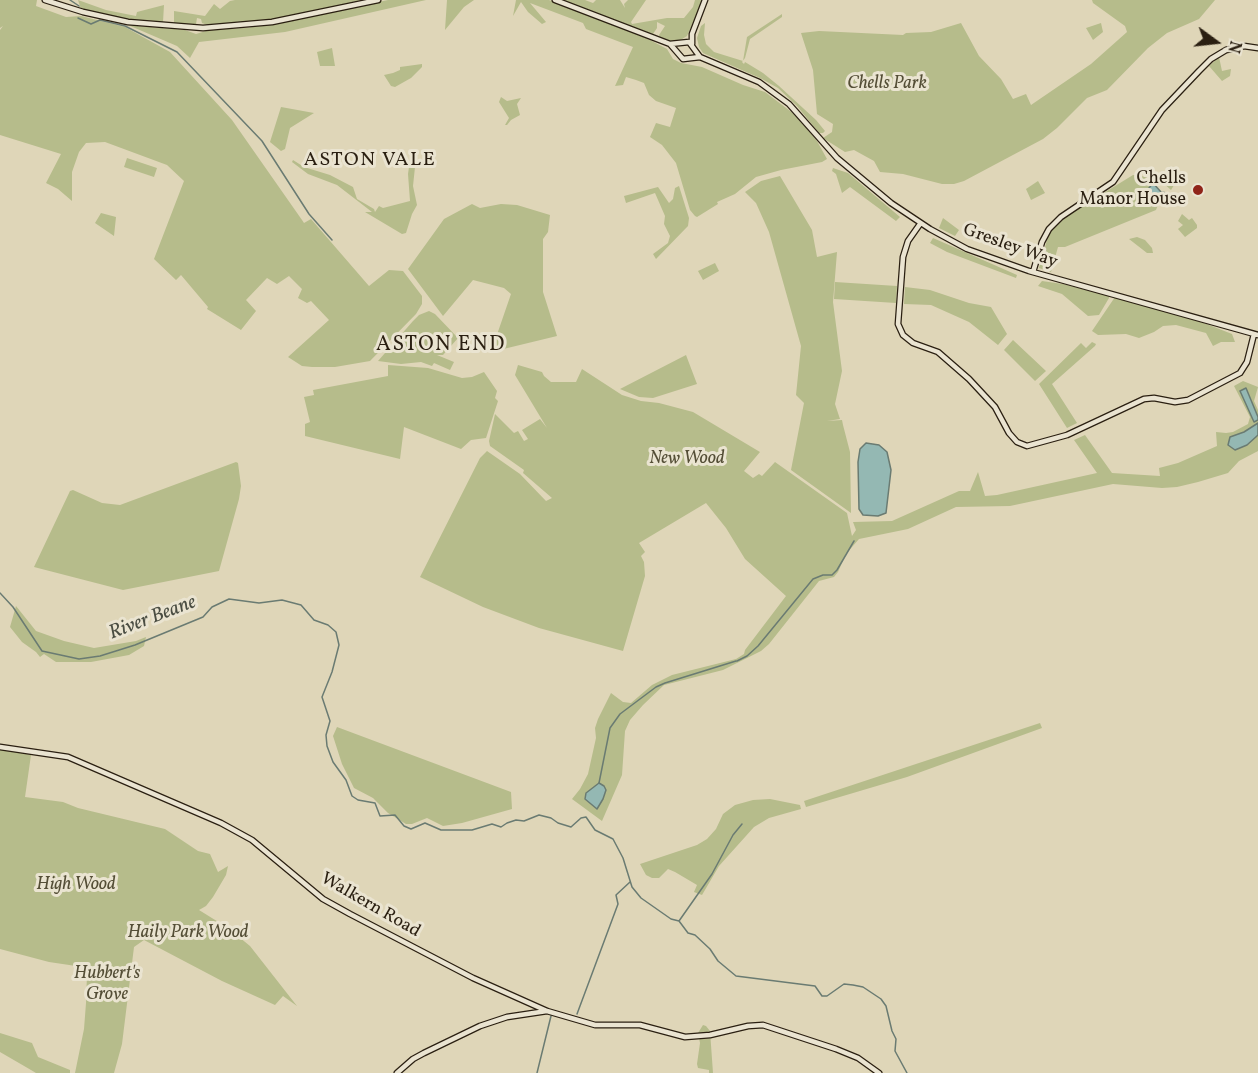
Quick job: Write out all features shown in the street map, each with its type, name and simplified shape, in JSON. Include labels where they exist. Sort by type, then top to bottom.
[{"type":"street","points":[[45,0],[83,12],[128,22],[174,27],[222,27],[272,22],[378,0]]},
{"type":"street","name":"Gresley Way","points":[[555,0],[670,44],[681,58],[700,57],[746,76],[775,93],[797,112],[837,158],[891,204],[920,224],[967,249],[1034,272],[1256,335]]},
{"type":"street","points":[[700,57],[692,44],[692,34],[705,0]]},
{"type":"street","points":[[677,51],[692,34]]},
{"type":"street","name":"Gresley Way","points":[[670,44],[683,42],[692,44]]},
{"type":"street","points":[[1034,272],[1042,242],[1049,229],[1061,217],[1113,182],[1162,110],[1199,71],[1216,55],[1226,50],[1244,46],[1258,48]]},
{"type":"street","points":[[691,57],[694,49]]},
{"type":"street","points":[[920,224],[908,241],[903,257],[898,324],[903,334],[913,343],[938,352],[969,379],[995,407],[1009,433],[1017,442],[1031,446],[1067,435],[1144,399],[1183,402],[1240,373],[1247,362],[1256,335]]},
{"type":"street","name":"Walkern Road","points":[[0,747],[68,757],[221,822],[252,840],[323,899],[473,978],[547,1011],[589,1024],[640,1025],[685,1037],[710,1035],[763,1025],[858,1058],[879,1073]]},
{"type":"street","points":[[397,1073],[418,1056],[480,1026],[520,1014],[547,1011]]},
{"type":"green space","points":[[0,0],[37,0],[36,6],[66,17],[81,16],[125,27],[170,52],[232,120],[304,223],[311,219],[369,286],[389,270],[403,271],[422,296],[422,304],[416,314],[370,361],[335,367],[312,367],[302,366],[288,357],[329,320],[311,301],[307,303],[298,298],[302,289],[289,276],[277,284],[267,278],[246,300],[256,311],[241,330],[207,309],[208,307],[181,275],[176,280],[154,259],[184,181],[167,165],[105,142],[86,143],[79,152],[72,172],[72,201],[58,189],[46,183],[61,154],[0,135],[0,30],[3,26],[0,28]]},
{"type":"green space","points":[[78,0],[106,10],[136,16],[137,12],[164,5],[163,22],[136,21],[81,9]]},
{"type":"green space","points":[[235,0],[370,0],[270,21],[210,26],[197,18],[196,24],[174,25],[174,11],[205,16],[214,4],[220,9]]},
{"type":"green space","points":[[388,0],[426,0],[285,32],[199,42],[190,58],[177,46],[128,25],[185,30],[196,34],[209,30],[277,24]]},
{"type":"green space","points":[[447,0],[474,0],[464,7],[445,30]]},
{"type":"green space","points":[[516,0],[549,0],[596,17],[667,49],[673,59],[681,63],[702,67],[765,92],[798,117],[817,141],[827,159],[756,177],[735,194],[717,202],[718,204],[697,217],[695,216],[690,210],[676,163],[662,145],[650,137],[656,123],[670,127],[676,108],[656,101],[649,95],[644,83],[636,80],[626,77],[623,85],[615,86],[633,47],[586,29],[583,23],[530,3],[546,22],[542,24],[528,12],[521,2],[513,16]]},
{"type":"green space","points":[[561,0],[585,0],[593,3],[596,0],[620,0],[625,8],[624,4],[628,0],[646,0],[631,22],[632,24],[667,18],[684,18],[693,7],[695,0],[703,0],[687,36],[679,41],[671,42],[660,38],[659,35],[665,26],[657,22],[657,28],[653,34]]},
{"type":"green space","name":"Chells Park","points":[[1092,0],[1215,0],[1199,19],[1167,33],[1148,48],[1107,90],[1087,98],[1043,139],[964,181],[942,184],[903,174],[880,172],[874,161],[854,150],[845,152],[823,138],[832,132],[833,124],[817,114],[813,70],[801,33],[819,31],[903,35],[931,32],[961,23],[979,56],[1001,79],[1013,99],[1026,94],[1031,105],[1091,64],[1127,32],[1125,26]]},
{"type":"green space","points":[[782,14],[782,17],[750,39],[743,61],[747,37]]},
{"type":"green space","points":[[705,23],[706,44],[714,52],[743,61],[744,64],[745,62],[763,73],[779,86],[825,131],[819,133],[797,106],[778,88],[703,53],[697,38],[701,26]]},
{"type":"green space","points":[[1101,23],[1103,32],[1093,40],[1086,28]]},
{"type":"green space","points":[[332,48],[335,66],[320,66],[317,52]]},
{"type":"green space","points":[[1219,57],[1222,71],[1231,69],[1230,76],[1222,81],[1209,66]]},
{"type":"green space","points":[[422,64],[422,67],[411,78],[395,87],[391,86],[384,75],[400,70],[400,67]]},
{"type":"green space","points":[[501,97],[507,101],[521,98],[517,104],[520,115],[507,125],[505,125],[509,118],[499,102]]},
{"type":"green space","points":[[281,107],[314,113],[290,128],[285,149],[281,151],[270,142]]},
{"type":"green space","points":[[127,158],[157,168],[154,177],[124,167]]},
{"type":"green space","points":[[293,160],[304,167],[330,175],[353,187],[357,199],[374,209],[375,212],[379,206],[383,208],[410,201],[409,167],[415,167],[413,186],[417,205],[406,233],[402,234],[365,212],[372,212],[337,185],[308,174],[292,162]]},
{"type":"green space","points":[[1170,166],[1177,175],[1177,180],[1171,190],[1161,181]]},
{"type":"green space","points":[[833,168],[848,173],[900,217],[896,221],[850,187],[842,193],[836,174],[832,171]]},
{"type":"green space","points":[[1133,175],[1153,180],[1145,193],[1165,199],[1160,200],[1156,210],[1065,247],[1058,247],[1051,272],[1039,268],[1049,233],[1068,215]]},
{"type":"green space","points":[[780,176],[812,230],[817,257],[837,252],[833,302],[842,371],[835,404],[840,419],[827,421],[842,420],[850,452],[851,513],[791,470],[804,403],[796,395],[801,346],[769,232],[756,203],[745,192],[761,181]]},
{"type":"green space","points":[[1038,181],[1045,193],[1031,200],[1026,189]]},
{"type":"green space","points":[[679,186],[689,218],[688,226],[656,259],[653,254],[668,243],[670,236],[664,224],[665,216],[655,193],[626,203],[624,196],[658,187],[669,203],[673,199],[675,188]]},
{"type":"green space","points":[[472,204],[480,208],[501,204],[517,205],[550,215],[548,232],[543,239],[543,292],[557,336],[491,352],[511,294],[504,288],[473,280],[443,316],[408,269],[444,219]]},
{"type":"green space","points":[[101,213],[116,217],[114,236],[95,223]]},
{"type":"green space","points":[[1182,214],[1189,220],[1192,218],[1197,225],[1197,228],[1185,237],[1178,229],[1183,225],[1178,221]]},
{"type":"green space","points":[[943,218],[959,230],[955,236],[939,228]]},
{"type":"green space","points":[[1137,237],[1145,240],[1153,253],[1147,253],[1129,239]]},
{"type":"green space","points":[[933,238],[1017,275],[1016,278],[947,252],[930,243]]},
{"type":"green space","points":[[715,263],[719,271],[703,280],[698,271]]},
{"type":"green space","points":[[1042,281],[1063,284],[1109,296],[1109,298],[1099,315],[1088,316],[1062,294],[1038,286]]},
{"type":"green space","points":[[835,282],[897,286],[896,303],[834,299]]},
{"type":"green space","points":[[905,287],[930,290],[969,303],[991,307],[1007,334],[998,345],[969,322],[931,305],[904,304]]},
{"type":"green space","points":[[1115,297],[1204,323],[1232,334],[1235,342],[1221,342],[1213,346],[1206,333],[1176,325],[1163,326],[1139,338],[1126,334],[1098,335],[1092,331]]},
{"type":"green space","points":[[429,311],[435,314],[458,338],[443,355],[437,355],[454,362],[450,370],[434,363],[432,366],[421,362],[401,364],[378,361],[419,315]]},
{"type":"green space","points":[[1013,340],[1046,371],[1035,381],[1004,350]]},
{"type":"green space","points":[[1092,342],[1096,344],[1095,346],[1052,384],[1077,423],[1067,428],[1039,384],[1081,343],[1086,348]]},
{"type":"green space","points":[[686,355],[697,384],[653,398],[639,397],[620,389]]},
{"type":"green space","points":[[388,365],[428,368],[462,378],[484,372],[497,391],[495,398],[498,401],[486,438],[471,440],[461,449],[404,427],[400,459],[305,436],[305,424],[310,422],[304,397],[314,395],[313,390],[388,376]]},
{"type":"green space","name":"New Wood","points":[[518,365],[542,372],[551,382],[576,382],[582,369],[622,395],[693,412],[760,452],[744,471],[753,478],[759,474],[762,476],[775,462],[847,513],[852,536],[856,530],[853,522],[892,521],[959,491],[970,491],[978,472],[985,496],[1097,473],[1074,440],[1085,435],[1112,473],[1160,476],[1159,468],[1178,463],[1217,446],[1216,432],[1233,432],[1248,424],[1250,417],[1234,386],[1243,381],[1258,387],[1254,401],[1258,410],[1258,451],[1239,461],[1228,473],[1177,487],[1113,484],[1010,506],[956,507],[908,529],[859,539],[846,554],[834,577],[819,581],[761,651],[723,670],[664,685],[643,705],[630,720],[625,731],[622,775],[602,821],[572,799],[588,774],[596,738],[595,728],[611,693],[623,702],[631,703],[652,685],[672,675],[736,659],[744,654],[786,596],[745,559],[726,528],[706,503],[639,543],[645,552],[641,556],[645,576],[623,651],[539,628],[483,607],[420,577],[480,458],[487,451],[520,474],[546,501],[552,498],[523,473],[524,470],[490,446],[495,414],[514,433],[518,431],[524,441],[528,439],[522,430],[540,419],[547,428],[515,375]]},
{"type":"green space","points":[[236,462],[241,486],[239,499],[219,571],[123,590],[34,567],[70,491],[73,490],[102,503],[120,505]]},
{"type":"green space","points":[[16,606],[36,631],[64,641],[94,648],[136,641],[146,637],[144,646],[129,655],[91,662],[56,662],[44,654],[40,657],[22,642],[10,627]]},
{"type":"green space","points":[[1040,723],[1042,728],[907,777],[806,807],[804,801]]},
{"type":"green space","points":[[337,727],[511,792],[512,809],[443,826],[427,818],[406,824],[388,813],[373,798],[354,788],[342,764],[333,736]]},
{"type":"green space","name":"High Wood","points":[[0,747],[31,755],[25,797],[63,802],[78,808],[165,829],[198,851],[210,854],[218,872],[228,866],[226,875],[213,897],[206,906],[199,910],[228,928],[250,946],[297,1006],[283,996],[275,1005],[222,981],[144,940],[134,947],[122,1044],[114,1073],[75,1073],[84,1029],[86,1003],[87,974],[82,964],[76,966],[49,962],[0,949]]},
{"type":"green space","points":[[770,799],[800,805],[801,809],[769,818],[754,827],[719,866],[702,895],[694,892],[697,885],[668,869],[659,878],[646,875],[640,864],[697,845],[707,839],[716,829],[723,814],[735,805],[753,800]]},
{"type":"green space","points":[[703,1025],[710,1031],[713,1073],[698,1068],[697,1064],[700,1043],[698,1033]]},
{"type":"green space","points":[[0,1033],[32,1043],[38,1057],[70,1070],[70,1073],[36,1073],[0,1052]]},
{"type":"water","points":[[1153,183],[1161,192],[1167,193],[1163,197],[1145,193]]},
{"type":"water","points":[[1246,388],[1258,417],[1258,420],[1254,422],[1240,391]]},
{"type":"water","points":[[1258,423],[1258,435],[1247,445],[1235,450],[1228,445],[1230,437]]},
{"type":"water","points":[[866,443],[879,445],[887,452],[891,470],[886,513],[878,516],[863,515],[859,509],[858,462],[860,449]]},
{"type":"water","points":[[599,783],[606,790],[597,809],[585,799],[586,793]]},
{"type":"waterway","points":[[70,0],[79,6]]},
{"type":"waterway","points":[[78,18],[91,24],[100,20],[125,26],[177,52],[262,141],[309,214],[332,240]]},
{"type":"waterway","points":[[737,661],[758,646],[813,579],[823,575],[832,575],[837,570],[854,541]]},
{"type":"waterway","name":"River Beane","points":[[0,593],[13,607],[42,651],[79,659],[100,656],[135,645],[203,617],[212,607],[229,599],[259,603],[282,600],[301,605],[314,620],[328,625],[336,632],[339,645],[322,697],[330,721],[326,735],[327,746],[352,796],[358,800],[375,803],[380,816],[395,815],[404,826],[411,829],[425,823],[441,830],[472,830],[492,824],[501,827],[516,820],[524,821],[539,815],[571,827],[581,818],[586,817],[595,830],[613,839],[623,858],[632,887],[641,898],[671,919],[679,921],[688,933],[695,935],[710,949],[718,961],[736,976],[815,986],[822,996],[827,996],[844,984],[853,985],[863,987],[881,999],[886,1006],[896,1039],[895,1051],[907,1073]]},
{"type":"waterway","points":[[599,783],[610,728],[620,714],[656,687],[736,661]]},
{"type":"waterway","points":[[679,921],[712,874],[733,835],[742,824]]},
{"type":"waterway","points":[[577,1014],[618,904],[616,895],[630,882]]},
{"type":"waterway","points":[[537,1073],[551,1016]]},
{"type":"place","name":"Chells Manor House","points":[[1198,190]]},
{"type":"district","name":"ASTON VALE","points":[[370,161]]},
{"type":"district","name":"ASTON END","points":[[441,346]]},
{"type":"park label","name":"Haily Park Wood","points":[[188,934]]},
{"type":"park label","name":"Hubbert's Grove","points":[[107,985]]}]
